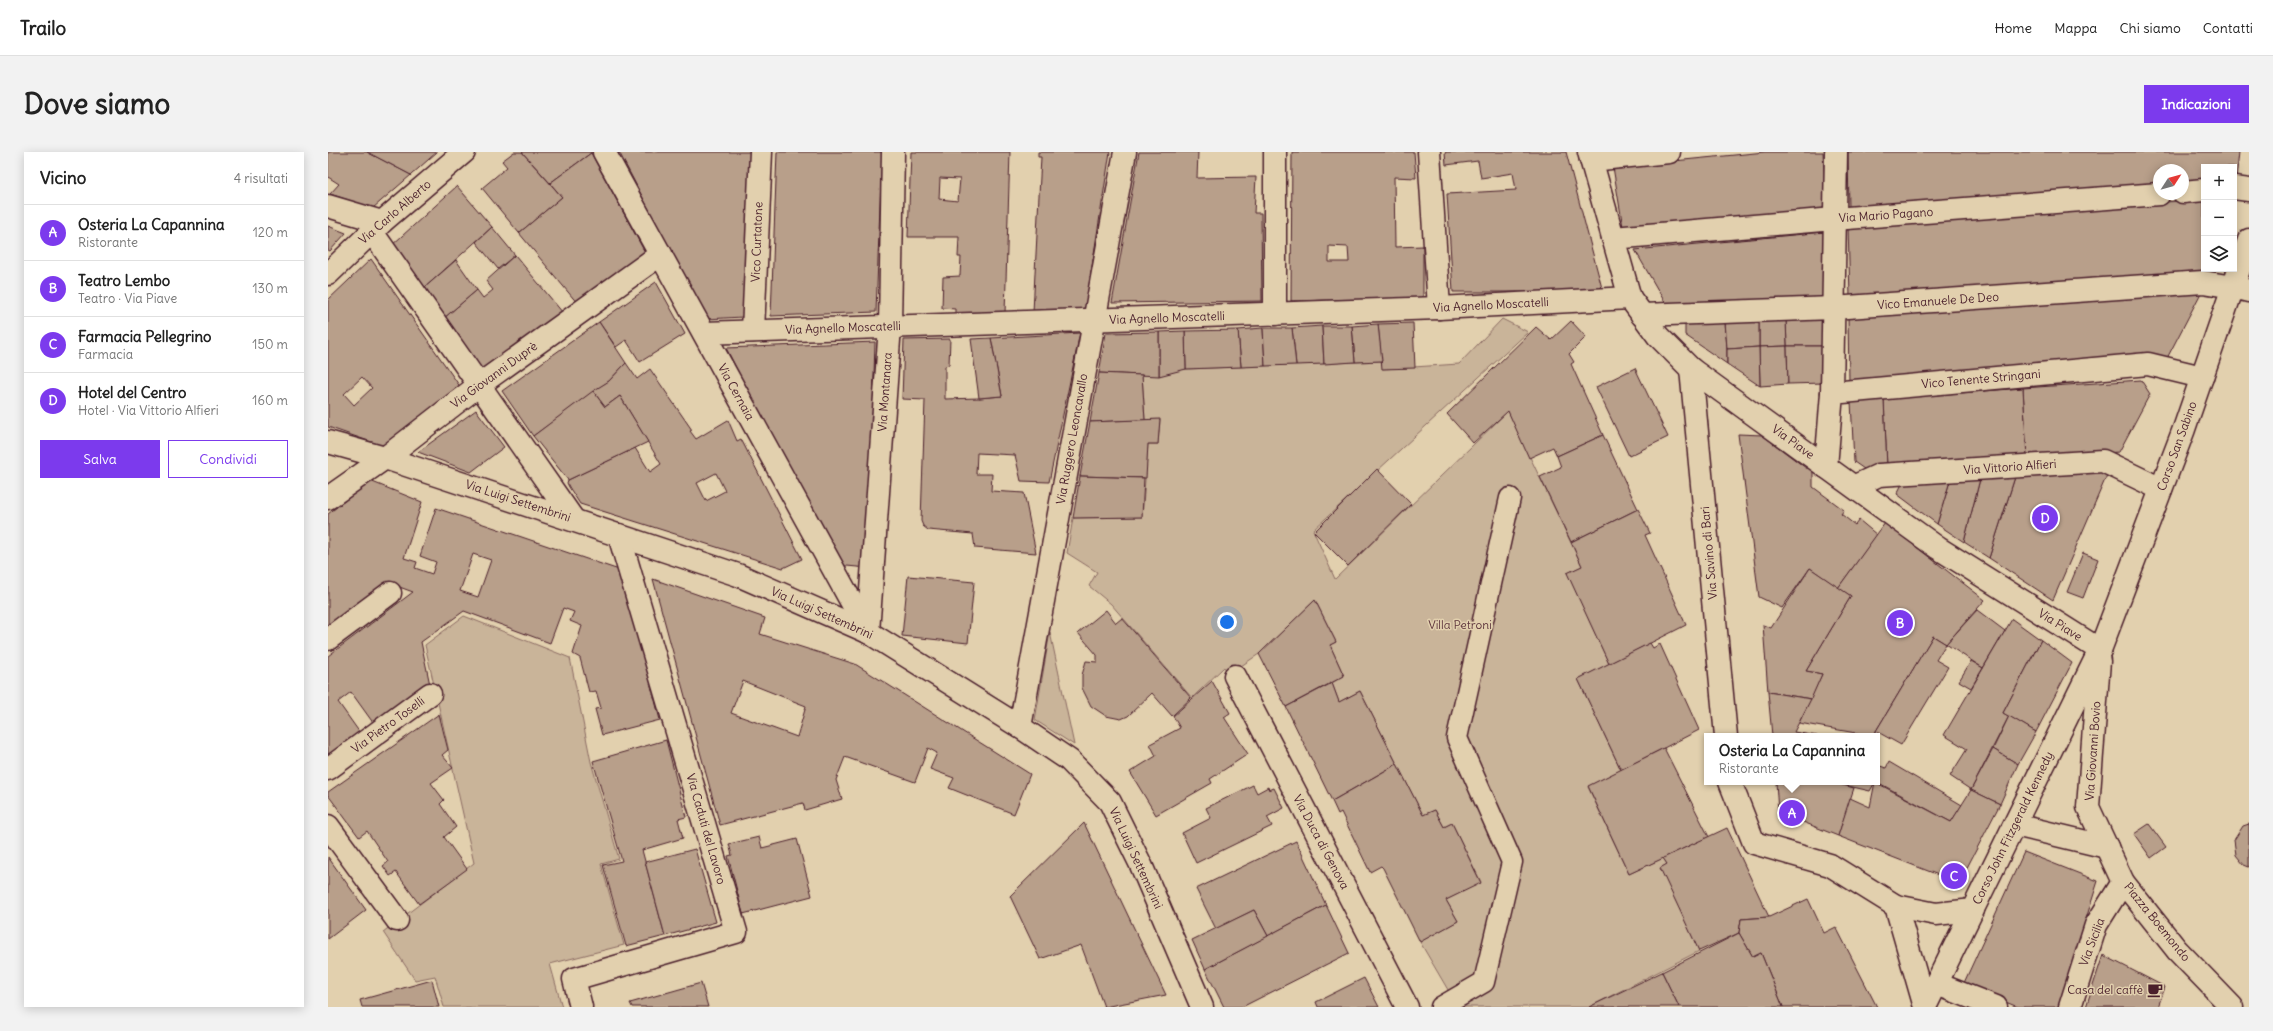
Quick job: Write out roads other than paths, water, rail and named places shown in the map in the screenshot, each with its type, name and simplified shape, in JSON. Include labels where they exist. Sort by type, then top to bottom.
[{"type":"street","name":"Via Carlo Alberto","points":[[328,274],[377,227],[464,152]]},
{"type":"street","name":"Via Cernaia","points":[[604,152],[868,632]]},
{"type":"street","name":"Vico Curtatone","points":[[753,331],[761,152]]},
{"type":"street","name":"Via Montanara","points":[[868,632],[890,326],[893,152]]},
{"type":"street","name":"Via Ruggero Leoncavallo","points":[[1020,727],[1125,152]]},
{"type":"street","points":[[1275,152],[1275,314]]},
{"type":"street","points":[[1429,152],[1440,308]]},
{"type":"street","points":[[1590,156],[1669,152]]},
{"type":"street","points":[[1826,466],[1832,393],[1836,152]]},
{"type":"street","name":"Via Piave","points":[[1590,156],[1613,238],[1636,306],[1658,336],[1691,369],[1855,486],[1938,548],[2100,650]]},
{"type":"street","points":[[2237,188],[2249,190]]},
{"type":"street","points":[[2189,191],[2201,190]]},
{"type":"street","name":"Via Mario Pagano","points":[[1613,238],[2153,194]]},
{"type":"street","points":[[328,206],[377,227],[479,385],[573,519]]},
{"type":"street","name":"Corso San Sabino","points":[[2100,650],[2202,377],[2241,289],[2249,240]]},
{"type":"street","name":"Via Giovanni Duprè","points":[[328,498],[385,458],[479,385],[661,254]]},
{"type":"street","name":"Vico Emanuele De Deo","points":[[1636,306],[1833,308],[2203,282],[2241,289]]},
{"type":"street","name":"Via Agnello Moscatelli","points":[[704,333],[1440,308],[1636,306]]},
{"type":"street","name":"Vico Tenente Stringani","points":[[1832,393],[2148,364],[2202,377]]},
{"type":"street","name":"Via Savino di Bari","points":[[1691,369],[1726,733]]},
{"type":"street","name":"Via Luigi Settembrini","points":[[328,442],[385,458],[573,519],[738,575],[868,632],[1020,727],[1068,760],[1110,802],[1140,865],[1202,1007]]},
{"type":"street","name":"Via Vittorio Alfieri","points":[[1855,486],[1879,475],[2103,460],[2161,489]]},
{"type":"street","points":[[1441,1007],[1484,982],[1512,862],[1457,738],[1510,498]]},
{"type":"street","name":"Via Caduti del Lavoro","points":[[581,1007],[574,979],[736,932],[619,535]]},
{"type":"street","points":[[328,639],[390,593]]},
{"type":"street","name":"Corso John Fitzgerald Kennedy","points":[[1925,1007],[2100,650]]},
{"type":"street","name":"Via Giovanni Bovio","points":[[2100,650],[2088,807],[2107,847]]},
{"type":"street","name":"Via Duca di Genova","points":[[1235,676],[1407,1007]]},
{"type":"street","name":"Via Pietro Toselli","points":[[328,770],[430,694]]},
{"type":"street","points":[[1731,785],[1754,843],[1830,865],[1896,906],[1936,914],[1973,910]]},
{"type":"street","points":[[2015,825],[2107,847]]},
{"type":"street","points":[[328,826],[397,920]]},
{"type":"street","name":"Piazza Boemondo","points":[[2107,847],[2123,882],[2177,950],[2232,1007]]},
{"type":"street","name":"Via Sicilia","points":[[2070,1007],[2096,925],[2123,882]]},
{"type":"street","points":[[1896,906],[1925,1007]]},
{"type":"street","points":[[1937,984],[1996,1007]]},
{"type":"place","name":"Hotel del Centro","points":[[2045,518]]},
{"type":"place","name":"Teatro Lembo","points":[[1900,623]]},
{"type":"place","name":"Osteria La Capannina","points":[[1792,813]]},
{"type":"place","name":"Farmacia Pellegrino","points":[[1954,876]]},
{"type":"place","name":"Casa del caffè","points":[[2155,990]]},
{"type":"park label","name":"Villa Petroni","points":[[1460,625]]}]
